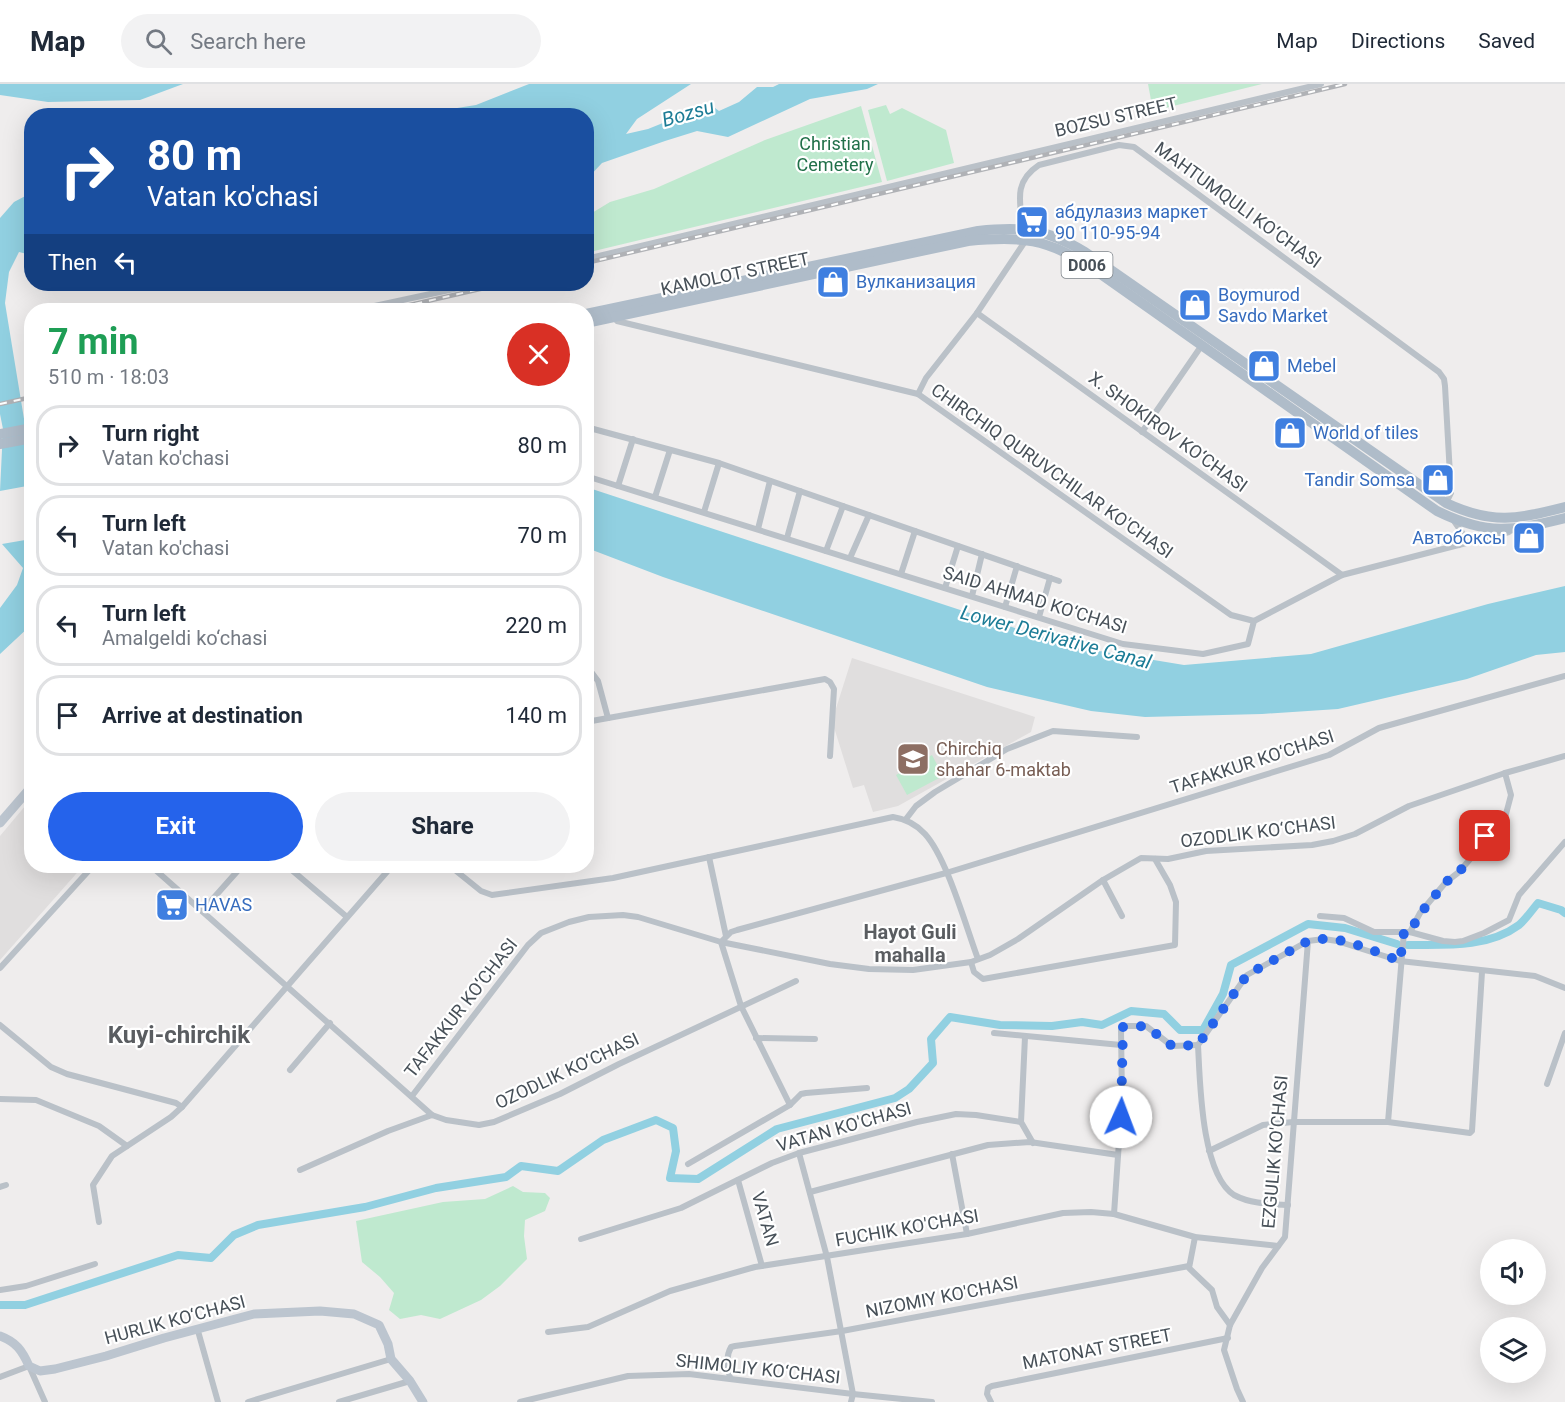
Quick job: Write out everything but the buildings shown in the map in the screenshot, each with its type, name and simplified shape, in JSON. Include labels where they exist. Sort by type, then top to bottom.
[{"type":"main road","name":"KAMOLOT STREET","points":[[594,313],[978,231],[1023,228],[1056,236],[1085,252],[1417,497],[1450,517],[1484,529],[1522,529]]},
{"type":"main road","name":"KAMOLOT STREET","points":[[594,321],[957,243],[1006,238],[1027,240],[1053,245],[1077,258],[1202,345],[1272,388],[1446,503],[1484,517],[1508,519],[1565,507]]},
{"type":"main road","points":[[0,434],[24,430]]},
{"type":"main road","points":[[0,444],[24,440]]},
{"type":"main road","name":"D006","points":[[1522,529],[1565,518]]},
{"type":"street","name":"BOZSU STREET","points":[[594,257],[1321,84]]},
{"type":"street","name":"MAHTUMQULI KO‘CHASI","points":[[1023,228],[1019,188],[1033,169],[1039,165],[1119,145],[1134,147],[1443,376],[1451,493],[1446,503]]},
{"type":"street","points":[[918,394],[926,378],[977,314],[1027,240]]},
{"type":"street","points":[[389,303],[444,291]]},
{"type":"street","name":"X. SHOKIROV KO‘CHASI","points":[[977,314],[1342,575]]},
{"type":"street","name":"CHIRCHIQ QURUVCHILAR KO'CHASI","points":[[614,317],[617,321],[918,394],[1231,615],[1254,621]]},
{"type":"street","points":[[1142,432],[1202,345]]},
{"type":"street","name":"SAID AHMAD KO‘CHASI","points":[[594,429],[719,463],[1059,581]]},
{"type":"street","points":[[618,486],[633,439]]},
{"type":"street","points":[[655,497],[670,450]]},
{"type":"street","points":[[704,512],[719,463]]},
{"type":"street","name":"SAID AHMAD KO‘CHASI","points":[[594,478],[1123,644],[1203,654],[1248,644],[1254,621]]},
{"type":"street","points":[[758,529],[770,481]]},
{"type":"street","points":[[787,538],[800,491]]},
{"type":"street","points":[[826,551],[843,506]]},
{"type":"street","points":[[850,558],[868,515]]},
{"type":"street","points":[[1450,517],[1463,534],[1463,540],[1458,545]]},
{"type":"street","points":[[1254,621],[1342,575],[1522,529]]},
{"type":"street","points":[[901,574],[915,531]]},
{"type":"street","points":[[945,588],[958,546]]},
{"type":"street","points":[[972,596],[982,554]]},
{"type":"street","points":[[1005,607],[1017,566]]},
{"type":"street","points":[[1039,617],[1050,578]]},
{"type":"street","points":[[594,676],[598,681],[608,718]]},
{"type":"street","name":"TAFAKKUR KO‘CHASI","points":[[412,1096],[528,945],[551,928],[589,917],[623,915],[724,939],[737,930],[946,873],[1329,755],[1379,728],[1565,676]]},
{"type":"street","points":[[594,721],[825,679],[834,688],[830,756]]},
{"type":"street","points":[[906,819],[916,806],[935,792],[1007,748],[1053,731],[1137,737]]},
{"type":"street","name":"OZODLIK KO‘CHASI","points":[[724,939],[830,964],[869,969],[913,970],[975,960],[990,955],[1018,939],[1104,880],[1141,858],[1168,859],[1206,851],[1312,845],[1333,841],[1356,834],[1409,806],[1505,772],[1565,756]]},
{"type":"street","points":[[1388,1122],[1400,961],[1407,932],[1446,882],[1459,872],[1479,844],[1506,814],[1511,795],[1505,772]]},
{"type":"street","points":[[0,823],[24,795]]},
{"type":"street","points":[[459,873],[481,891],[492,895],[613,878],[893,818],[906,819],[926,835],[946,873],[975,960]]},
{"type":"street","points":[[1320,916],[1344,918],[1374,932],[1407,932],[1455,942],[1470,939],[1506,922],[1511,916],[1519,895],[1565,842]]},
{"type":"street","points":[[709,857],[724,939],[741,1006],[790,1104]]},
{"type":"street","name":"OZODLIK KO‘CHASI","points":[[975,960],[974,972],[983,979],[1175,945],[1176,902],[1170,885],[1155,859]]},
{"type":"street","points":[[0,968],[87,873]]},
{"type":"street","points":[[159,873],[432,1115],[388,1131],[300,1170]]},
{"type":"street","points":[[202,911],[236,873]]},
{"type":"street","points":[[295,873],[347,917]]},
{"type":"street","points":[[99,1222],[93,1185],[112,1156],[171,1117],[182,1107],[386,873]]},
{"type":"street","points":[[1104,880],[1122,916]]},
{"type":"street","points":[[1288,1205],[1247,1201],[1233,1194],[1222,1184],[1209,1151],[1201,1093],[1198,1045],[1247,975],[1308,941],[1324,939],[1345,942],[1400,961],[1482,972],[1535,976],[1565,988]]},
{"type":"street","name":"EZGULIK KO'CHASI","points":[[1243,1402],[1224,1350],[1230,1325],[1262,1268],[1285,1237],[1308,941]]},
{"type":"street","points":[[1209,1151],[1263,1125],[1293,1122],[1388,1122],[1467,1134],[1472,1131],[1482,972]]},
{"type":"street","name":"OZODLIK KO‘CHASI","points":[[432,1115],[446,1120],[479,1125],[494,1122],[560,1094],[796,981]]},
{"type":"street","points":[[290,1070],[330,1023]]},
{"type":"street","points":[[0,1025],[51,1067],[93,1082],[176,1103],[182,1107]]},
{"type":"street","points":[[1114,1214],[1122,1098],[1121,1030],[1125,1026],[1146,1026],[1172,1046],[1198,1045]]},
{"type":"street","points":[[994,1033],[1121,1045]]},
{"type":"street","points":[[1547,1084],[1565,1033]]},
{"type":"street","points":[[1025,1037],[1021,1122],[1033,1143]]},
{"type":"street","points":[[756,1038],[815,1039]]},
{"type":"street","points":[[688,1164],[790,1104],[801,1094],[867,1088]]},
{"type":"street","points":[[0,1099],[36,1100],[99,1126],[128,1146]]},
{"type":"street","name":"VATAN KO'CHASI","points":[[581,1239],[681,1208],[772,1163],[800,1153],[956,1114],[1021,1122]]},
{"type":"street","points":[[810,1192],[988,1145],[1033,1143],[1118,1155]]},
{"type":"street","points":[[800,1153],[827,1257],[853,1394],[851,1402]]},
{"type":"street","points":[[951,1154],[967,1234]]},
{"type":"street","name":"VATAN","points":[[738,1180],[762,1266]]},
{"type":"street","name":"FUCHIK KO'CHASI","points":[[548,1332],[588,1327],[670,1291],[762,1266],[967,1234],[1063,1214],[1114,1214],[1195,1237],[1278,1246]]},
{"type":"street","points":[[1195,1237],[1189,1266],[1212,1290],[1217,1307],[1230,1325]]},
{"type":"street","points":[[0,1290],[26,1286],[94,1264]]},
{"type":"street","name":"NIZOMIY KO'CHASI","points":[[730,1378],[726,1360],[731,1347],[842,1331],[1189,1266]]},
{"type":"street","name":"HURLIK KO‘CHASI","points":[[0,1377],[29,1366],[40,1371],[55,1369],[254,1314],[320,1311],[354,1314],[379,1325],[388,1344],[391,1359],[410,1381],[423,1402]]},
{"type":"street","points":[[198,1330],[218,1402]]},
{"type":"street","points":[[0,1336],[16,1344],[22,1350],[45,1402]]},
{"type":"street","name":"MATONAT STREET","points":[[991,1402],[987,1394],[988,1388],[992,1386],[1227,1338]]},
{"type":"street","points":[[248,1402],[391,1359]]},
{"type":"street","name":"SHIMOLIY KO‘CHASI","points":[[520,1402],[628,1376],[688,1374],[932,1402]]},
{"type":"street","points":[[339,1402],[410,1381]]},
{"type":"shaded area","name":"Chirchiq shahar 6-maktab","points":[[852,658],[1035,717],[1031,732],[898,806],[873,812],[864,785],[853,788],[832,721]]},
{"type":"shaded area","points":[[24,807],[24,873],[77,873],[0,960],[0,836]]},
{"type":"green space","points":[[1148,84],[1262,84],[1153,111]]},
{"type":"green space","points":[[886,105],[890,114],[902,108],[946,130],[954,163],[887,181],[868,110]]},
{"type":"green space","name":"Christian Cemetery","points":[[861,106],[882,182],[594,251],[594,212],[610,202],[654,189],[765,140]]},
{"type":"green space","points":[[932,755],[943,776],[907,795],[896,775]]},
{"type":"green space","points":[[513,1186],[523,1192],[545,1193],[550,1198],[545,1211],[525,1220],[524,1236],[527,1259],[500,1286],[481,1300],[440,1319],[421,1315],[400,1319],[389,1310],[394,1293],[362,1262],[356,1221],[443,1202],[485,1199]]},
{"type":"water","points":[[0,84],[183,84],[140,100],[48,102],[0,95]]},
{"type":"water","name":"Bozsu","points":[[529,84],[691,84],[637,119],[626,134],[648,129],[710,104],[719,111],[739,102],[757,87],[773,87],[779,84],[878,84],[867,89],[810,99],[728,137],[697,131],[602,163],[594,172],[594,108],[457,108],[476,105]]},
{"type":"water","points":[[24,197],[24,253],[19,252],[9,272],[5,303],[24,419],[24,487],[0,491],[3,429],[0,414],[0,218],[14,202]]},
{"type":"water","points":[[594,490],[1024,631],[1087,649],[1184,665],[1311,654],[1488,604],[1565,586],[1565,652],[1536,655],[1467,679],[1338,709],[1262,714],[1145,717],[1091,711],[987,687],[663,577],[594,551]]},
{"type":"water","points":[[24,540],[24,632],[0,654],[0,608],[17,585],[23,568],[2,544]]},
{"type":"waterway","points":[[1408,945],[1466,944],[1494,938],[1519,925],[1538,903],[1565,913]]},
{"type":"waterway","points":[[0,1305],[25,1305],[178,1255],[211,1258],[234,1235],[258,1225],[365,1207],[436,1188],[506,1177],[521,1166],[558,1171],[603,1140],[656,1120],[673,1128],[676,1151],[670,1178],[698,1179],[777,1129],[895,1098],[909,1089],[933,1063],[931,1039],[950,1017],[1000,1025],[1052,1026],[1082,1022],[1102,1025],[1131,1011],[1164,1014],[1180,1030],[1203,1030],[1223,994],[1231,965],[1308,924],[1345,928],[1397,944]]},
{"type":"railway","points":[[594,261],[1345,84]]},
{"type":"railway","points":[[419,303],[471,291]]},
{"type":"railway","points":[[0,404],[24,399]]},
{"type":"place","name":"абдулазиз маркет 90 110-95-94","points":[[1032,222]]},
{"type":"place","name":"Вулканизация","points":[[833,282]]},
{"type":"place","name":"Boymurod Savdo Market","points":[[1195,305]]},
{"type":"place","name":"Mebel","points":[[1264,366]]},
{"type":"place","name":"World of tiles","points":[[1290,433]]},
{"type":"place","name":"Tandir Somsa","points":[[1438,480]]},
{"type":"place","name":"Автобоксы","points":[[1529,538]]},
{"type":"place","name":"Chirchiq shahar 6-maktab","points":[[913,759]]},
{"type":"place","name":"HAVAS","points":[[172,905]]},
{"type":"district","name":"Hayot Guli mahalla","points":[[910,944]]},
{"type":"district","name":"Kuyi-chirchik","points":[[179,1035]]},
{"type":"route","points":[[1121,1117],[1121,1030],[1123,1027],[1146,1026],[1172,1046],[1198,1045],[1247,975],[1308,941],[1324,939],[1345,942],[1400,961],[1404,932],[1410,932],[1420,914],[1446,882],[1471,858],[1485,836]]},
{"type":"water label","name":"Lower Derivative Canal","points":[[1056,637]]}]
